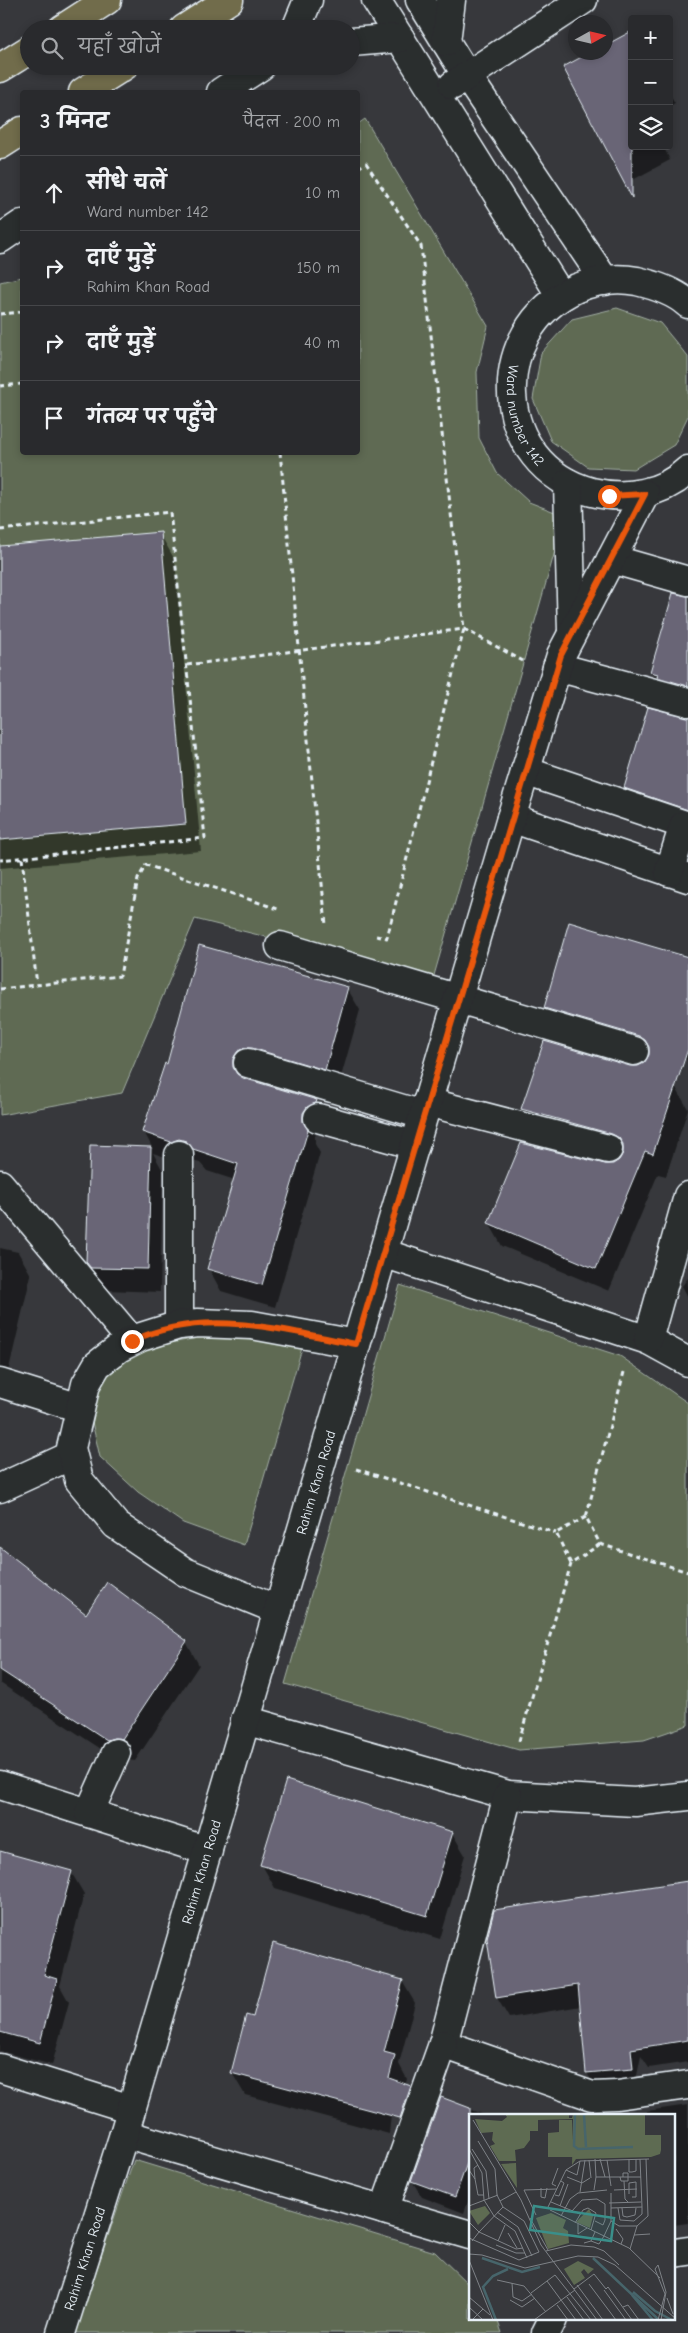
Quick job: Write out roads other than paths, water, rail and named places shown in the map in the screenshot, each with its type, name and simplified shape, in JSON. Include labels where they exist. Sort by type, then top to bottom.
[{"type":"main road","points":[[76,20],[107,0]]},
{"type":"main road","points":[[198,20],[229,0]]},
{"type":"main road","points":[[0,68],[20,56]]},
{"type":"main road","points":[[86,90],[110,75]]},
{"type":"main road","points":[[0,145],[20,132]]},
{"type":"street","points":[[300,20],[308,0]]},
{"type":"street","points":[[376,0],[561,296]]},
{"type":"street","points":[[420,0],[467,76],[605,281]]},
{"type":"street","points":[[446,42],[451,0]]},
{"type":"street","points":[[436,96],[583,0]]},
{"type":"street","points":[[360,41],[400,38]]},
{"type":"street","points":[[224,90],[247,75]]},
{"type":"street","points":[[0,239],[20,225]]},
{"type":"street","name":"Ward number 142","points":[[688,304],[656,285],[624,279],[591,282],[561,296],[536,318],[519,347],[511,380],[514,413],[526,444],[548,470],[576,488],[609,496],[645,494],[678,479],[688,470]]},
{"type":"street","name":"Rahim Khan Road","points":[[563,652],[568,483]]},
{"type":"street","name":"Rahim Khan Road","points":[[61,2333],[128,2122],[525,771],[563,652],[645,494]]},
{"type":"street","points":[[611,559],[688,581]]},
{"type":"street","points":[[563,652],[688,702]]},
{"type":"street","points":[[511,818],[678,875],[686,825],[525,771]]},
{"type":"street","points":[[280,946],[634,1051]]},
{"type":"street","points":[[248,1063],[425,1108],[608,1149]]},
{"type":"street","points":[[318,1118],[415,1145]]},
{"type":"street","points":[[179,1155],[189,1324]]},
{"type":"street","points":[[189,1324],[198,1177]]},
{"type":"street","points":[[0,1184],[132,1341]]},
{"type":"street","points":[[648,1340],[688,1196]]},
{"type":"street","points":[[383,1253],[648,1340],[688,1362]]},
{"type":"street","points":[[278,1610],[186,1572],[116,1525],[79,1480],[72,1455],[71,1448],[86,1384],[97,1365],[119,1348],[132,1341],[189,1324],[252,1325],[356,1344]]},
{"type":"street","points":[[0,1383],[80,1408]]},
{"type":"street","points":[[0,1488],[72,1455]]},
{"type":"street","points":[[246,1720],[508,1795],[635,1802],[688,1796]]},
{"type":"street","points":[[89,1813],[116,1753]]},
{"type":"street","points":[[0,1785],[208,1851]]},
{"type":"street","points":[[384,2210],[442,2044],[508,1795]]},
{"type":"street","points":[[442,2044],[592,2096],[617,2095],[688,2085]]},
{"type":"street","points":[[0,2068],[128,2122],[384,2210],[469,2235]]},
{"type":"street","points":[[546,2333],[552,2320]]}]
